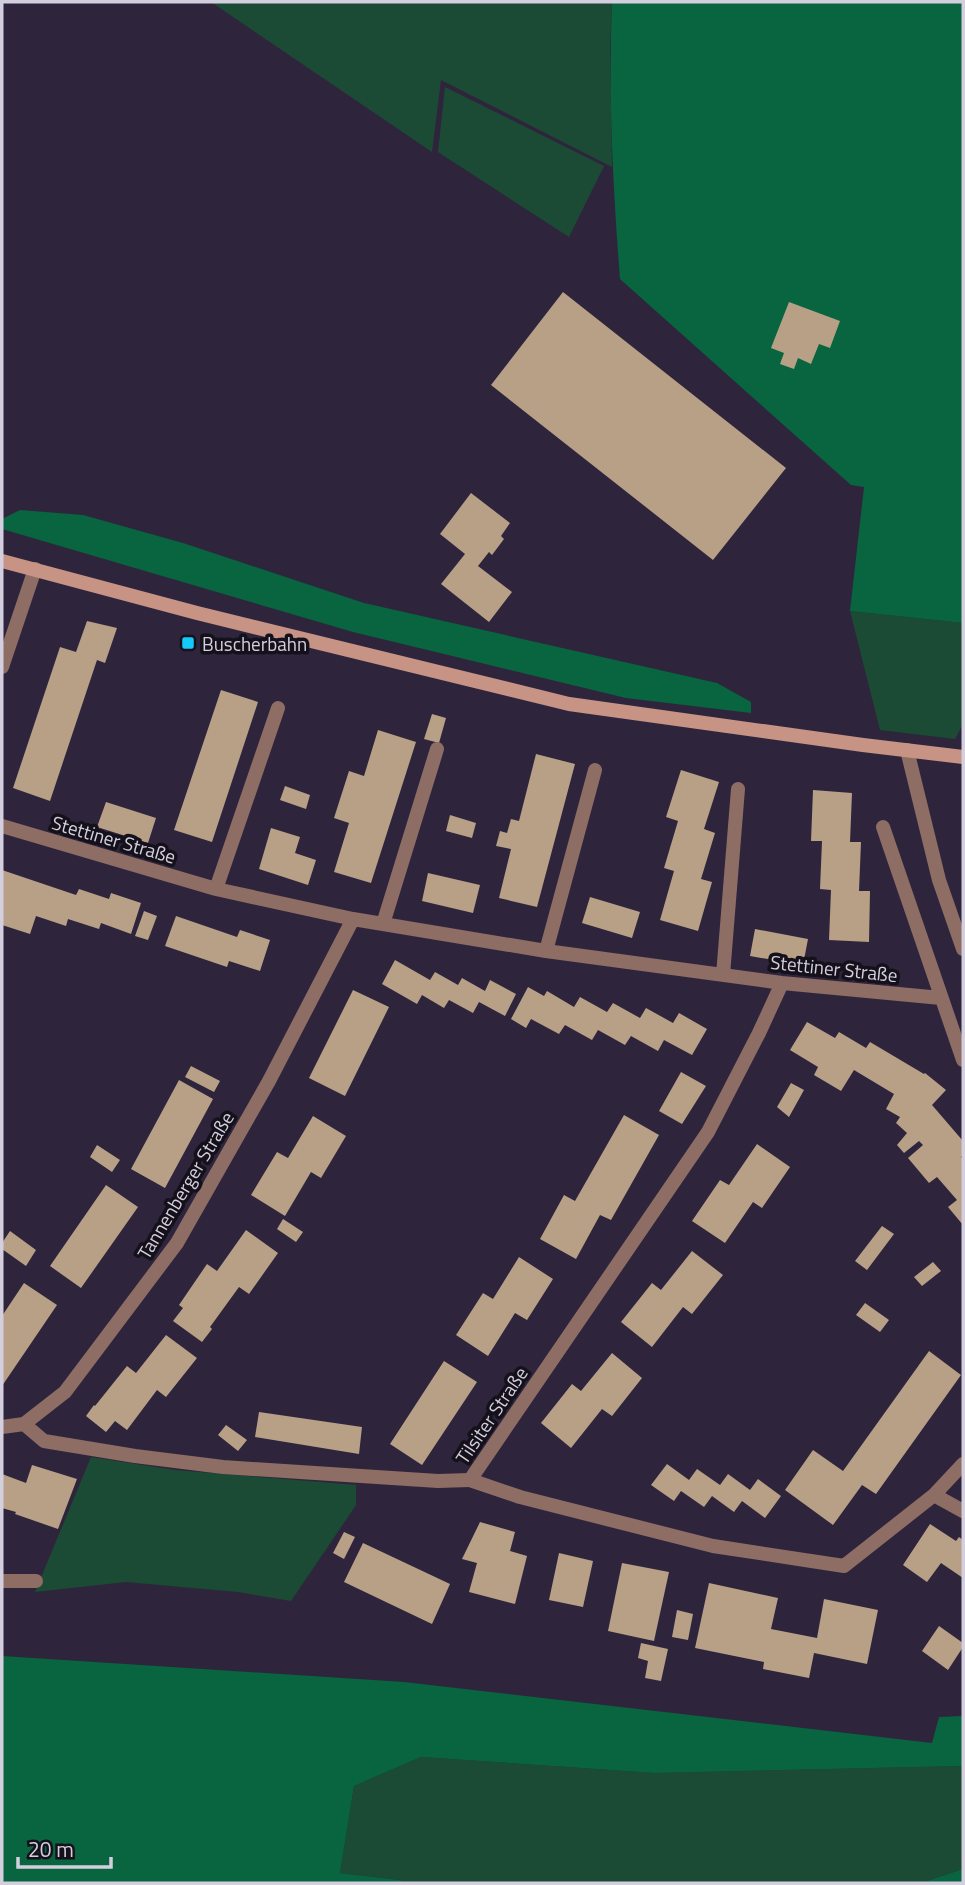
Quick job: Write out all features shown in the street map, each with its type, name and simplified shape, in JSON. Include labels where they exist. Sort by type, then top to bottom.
[{"type":"main road","points":[[2,561],[569,704],[963,757]]},
{"type":"street","points":[[2,667],[35,569]]},
{"type":"street","points":[[216,889],[278,708]]},
{"type":"street","points":[[383,924],[437,749]]},
{"type":"street","points":[[907,750],[939,880],[963,949]]},
{"type":"street","points":[[546,951],[595,770]]},
{"type":"street","points":[[723,975],[738,789]]},
{"type":"street","name":"Stettiner Straße","points":[[2,826],[216,889],[352,919],[546,951],[782,983],[941,998]]},
{"type":"street","points":[[883,827],[963,1060]]},
{"type":"street","name":"Tannenberger Straße","points":[[24,1424],[65,1392],[177,1244],[269,1081],[352,919]]},
{"type":"street","name":"Tilsiter Straße","points":[[782,983],[708,1132],[470,1480],[520,1497],[713,1546],[844,1566],[934,1495],[963,1464]]},
{"type":"street","points":[[2,1427],[24,1424],[44,1441],[223,1467],[438,1481],[470,1480]]},
{"type":"street","points":[[934,1495],[963,1511]]},
{"type":"street","points":[[2,1581],[36,1581]]},
{"type":"green space","points":[[211,2],[612,2],[612,167],[441,80],[432,152]]},
{"type":"green space","points":[[612,2],[963,2],[963,623],[850,611],[864,487],[851,485],[620,279],[612,141]]},
{"type":"green space","points":[[445,87],[604,166],[569,237],[438,152]]},
{"type":"green space","points":[[20,510],[83,515],[183,543],[364,603],[717,683],[751,702],[751,713],[626,698],[353,632],[2,529],[2,519]]},
{"type":"green space","points":[[850,611],[963,623],[963,724],[955,739],[880,730]]},
{"type":"green space","points":[[91,1457],[175,1470],[356,1485],[356,1505],[291,1601],[238,1592],[126,1582],[35,1592]]},
{"type":"green space","points":[[2,1656],[404,1682],[932,1743],[939,1717],[963,1716],[963,1766],[655,1773],[421,1757],[354,1786],[340,1873],[400,1880],[404,1883],[2,1883]]},
{"type":"green space","points":[[421,1757],[655,1773],[963,1766],[963,1869],[921,1883],[404,1883],[400,1880],[340,1873],[354,1786]]},
{"type":"green space","points":[[963,1869],[963,1883],[921,1883]]},
{"type":"building","points":[[563,292],[786,468],[713,560],[491,385]]},
{"type":"building","points":[[789,302],[840,321],[830,348],[819,344],[811,364],[798,358],[794,369],[780,364],[784,353],[771,348]]},
{"type":"building","points":[[471,493],[510,523],[501,536],[504,539],[492,555],[489,552],[478,566],[512,592],[489,622],[441,584],[465,554],[440,534]]},
{"type":"building","points":[[87,621],[117,628],[105,663],[97,660],[50,801],[13,788],[60,647],[76,652]]},
{"type":"building","points":[[221,690],[258,702],[212,842],[174,830]]},
{"type":"building","points":[[432,714],[446,718],[439,743],[424,739]]},
{"type":"building","points":[[378,730],[416,742],[371,883],[334,872],[349,823],[334,818],[349,771],[364,776]]},
{"type":"building","points":[[536,754],[575,764],[537,907],[499,898],[511,849],[496,846],[500,831],[507,833],[511,819],[519,821]]},
{"type":"building","points":[[681,770],[719,782],[704,829],[715,833],[701,879],[712,882],[698,931],[660,920],[674,871],[664,868],[678,821],[666,817]]},
{"type":"building","points":[[285,786],[310,795],[306,809],[280,800]]},
{"type":"building","points":[[813,790],[852,793],[850,842],[861,842],[859,891],[870,891],[869,942],[829,940],[831,890],[820,889],[822,841],[811,841]]},
{"type":"building","points":[[106,802],[156,818],[148,843],[97,827]]},
{"type":"building","points":[[450,815],[476,823],[472,838],[446,831]]},
{"type":"building","points":[[271,828],[300,837],[295,853],[316,860],[308,885],[259,869]]},
{"type":"building","points":[[2,870],[76,895],[79,889],[109,899],[111,893],[141,903],[131,934],[101,923],[99,929],[68,919],[66,926],[36,916],[30,934],[2,925]]},
{"type":"building","points":[[428,873],[480,885],[473,913],[422,901]]},
{"type":"building","points":[[590,897],[640,912],[632,938],[582,923]]},
{"type":"building","points":[[144,911],[157,916],[148,940],[135,936]]},
{"type":"building","points":[[176,916],[237,937],[240,930],[270,940],[260,971],[229,961],[227,967],[165,946]]},
{"type":"building","points":[[755,929],[808,939],[803,965],[750,956]]},
{"type":"building","points":[[395,960],[430,980],[435,972],[458,985],[462,978],[485,991],[490,980],[516,994],[505,1016],[479,1002],[473,1013],[449,1000],[444,1008],[422,995],[417,1004],[382,984]]},
{"type":"building","points":[[528,987],[544,996],[547,991],[574,1007],[580,997],[607,1012],[613,1003],[640,1018],[646,1008],[673,1023],[679,1013],[707,1029],[692,1055],[664,1040],[658,1051],[631,1036],[625,1045],[598,1030],[592,1040],[565,1025],[559,1034],[531,1019],[526,1028],[511,1019]]},
{"type":"building","points":[[353,990],[389,1007],[345,1096],[309,1078]]},
{"type":"building","points":[[807,1022],[835,1038],[839,1032],[866,1048],[870,1042],[925,1073],[946,1090],[932,1105],[963,1141],[963,1225],[948,1207],[957,1200],[937,1177],[929,1183],[908,1158],[923,1145],[919,1141],[904,1153],[897,1145],[907,1133],[896,1123],[900,1117],[886,1109],[894,1094],[854,1070],[841,1091],[814,1075],[818,1067],[790,1050]]},
{"type":"building","points":[[191,1066],[220,1081],[214,1092],[185,1077]]},
{"type":"building","points":[[681,1072],[706,1086],[682,1124],[659,1111]]},
{"type":"building","points":[[179,1080],[213,1099],[165,1188],[131,1169]]},
{"type":"building","points":[[791,1083],[804,1090],[789,1117],[777,1107]]},
{"type":"building","points":[[624,1115],[659,1135],[611,1220],[600,1215],[576,1259],[540,1239],[564,1195],[575,1201]]},
{"type":"building","points":[[313,1116],[346,1136],[321,1178],[311,1172],[285,1216],[251,1195],[277,1152],[288,1158]]},
{"type":"building","points":[[757,1144],[790,1167],[762,1208],[753,1202],[725,1243],[692,1221],[720,1180],[729,1185]]},
{"type":"building","points":[[97,1145],[120,1160],[112,1172],[90,1157]]},
{"type":"building","points":[[106,1185],[138,1207],[81,1288],[50,1266]]},
{"type":"building","points":[[283,1219],[303,1232],[296,1242],[277,1229]]},
{"type":"building","points":[[882,1226],[894,1234],[867,1270],[855,1261]]},
{"type":"building","points":[[246,1230],[278,1253],[249,1294],[239,1287],[202,1342],[173,1321],[183,1308],[179,1305],[207,1264],[217,1271]]},
{"type":"building","points":[[10,1231],[36,1250],[26,1266],[2,1249],[2,1243]]},
{"type":"building","points":[[692,1251],[723,1275],[692,1314],[683,1307],[652,1347],[621,1322],[652,1283],[661,1290]]},
{"type":"building","points":[[519,1257],[553,1279],[527,1320],[515,1313],[488,1356],[456,1335],[483,1293],[493,1299]]},
{"type":"building","points":[[933,1262],[941,1271],[922,1286],[914,1277]]},
{"type":"building","points":[[24,1283],[57,1305],[2,1386],[2,1316]]},
{"type":"building","points":[[865,1303],[889,1320],[880,1332],[856,1315]]},
{"type":"building","points":[[166,1335],[197,1358],[166,1397],[157,1390],[127,1430],[115,1421],[106,1432],[86,1416],[127,1366],[136,1373]]},
{"type":"building","points":[[929,1351],[961,1375],[876,1494],[862,1485],[833,1525],[785,1490],[813,1450],[843,1471]]},
{"type":"building","points":[[612,1353],[642,1378],[612,1416],[602,1409],[571,1448],[541,1423],[572,1384],[581,1391]]},
{"type":"building","points":[[444,1361],[477,1382],[422,1465],[390,1444]]},
{"type":"building","points":[[259,1412],[362,1427],[359,1454],[255,1437]]},
{"type":"building","points":[[226,1425],[247,1440],[238,1451],[218,1435]]},
{"type":"building","points":[[667,1464],[689,1480],[697,1469],[720,1485],[728,1474],[750,1490],[758,1479],[781,1496],[765,1518],[742,1501],[734,1512],[712,1496],[704,1507],[681,1491],[674,1501],[651,1485]]},
{"type":"building","points":[[32,1465],[77,1479],[58,1529],[2,1508],[2,1474],[26,1483]]},
{"type":"building","points":[[480,1522],[515,1532],[510,1551],[527,1556],[515,1604],[469,1592],[477,1563],[462,1559]]},
{"type":"building","points":[[930,1524],[956,1541],[959,1537],[963,1540],[963,1578],[941,1563],[927,1582],[903,1565]]},
{"type":"building","points":[[344,1532],[355,1537],[344,1559],[333,1553]]},
{"type":"building","points":[[363,1543],[450,1584],[432,1624],[344,1582]]},
{"type":"building","points":[[559,1553],[593,1561],[583,1607],[549,1600]]},
{"type":"building","points":[[622,1563],[669,1572],[654,1641],[608,1631]]},
{"type":"building","points":[[709,1583],[778,1598],[771,1629],[817,1638],[824,1599],[878,1610],[867,1664],[814,1653],[809,1678],[763,1669],[764,1662],[695,1648]]},
{"type":"building","points":[[677,1610],[693,1614],[688,1640],[672,1637]]},
{"type":"building","points":[[939,1626],[963,1643],[948,1670],[922,1651]]},
{"type":"building","points":[[641,1643],[668,1649],[661,1681],[645,1678],[648,1661],[638,1658]]},
{"type":"place","name":"Buscherbahn","points":[[188,643]]}]
